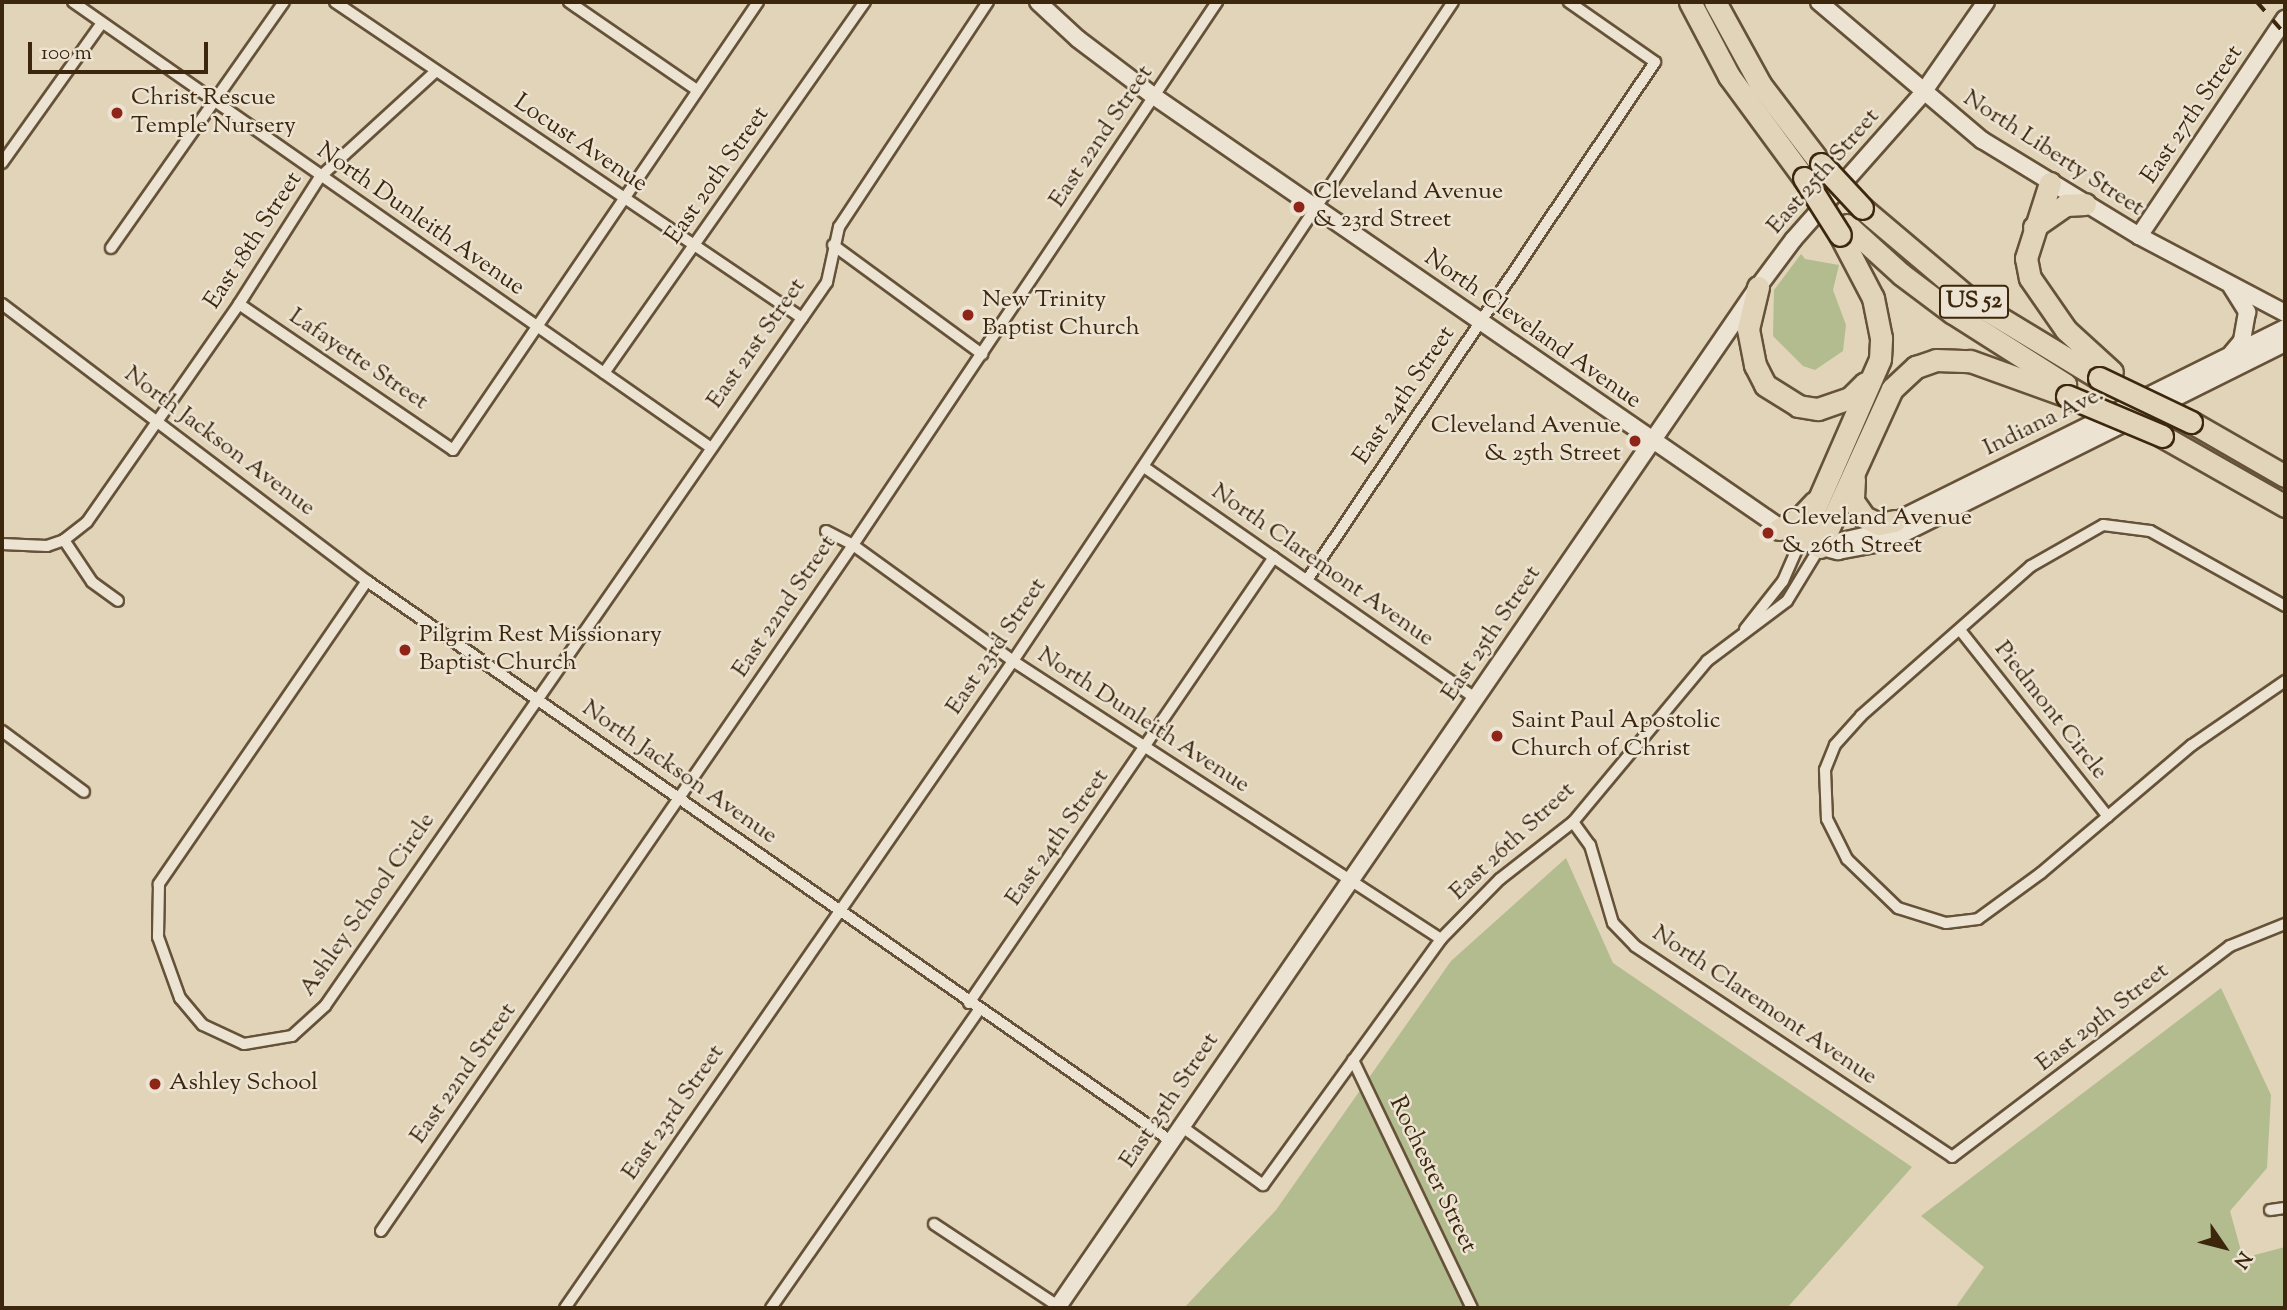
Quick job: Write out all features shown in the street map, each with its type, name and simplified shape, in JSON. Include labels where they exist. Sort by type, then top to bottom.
[{"type":"highway","points":[[1690,2],[1729,76],[1843,230],[1873,298],[1880,323],[1880,359],[1824,488],[1811,544]]},
{"type":"highway","name":"US 52","points":[[1715,2],[1760,84],[1821,164],[1862,208],[1972,301],[2106,375]]},
{"type":"highway","points":[[2050,183],[2032,229],[2026,258],[2039,294],[2066,330],[2106,375],[2285,476]]},
{"type":"highway","points":[[2032,229],[2066,205],[2085,204]]},
{"type":"highway","name":"US 52","points":[[1843,230],[1953,313],[2071,393]]},
{"type":"highway","points":[[1758,288],[1748,329],[1755,365],[1765,386],[1798,406],[1827,409],[1850,398],[1871,377]]},
{"type":"highway","points":[[1811,544],[1854,476],[1892,389],[1926,362],[1970,361],[2071,393],[2162,436],[2285,506]]},
{"type":"highway","points":[[1854,476],[1857,511],[1871,522],[1895,521]]},
{"type":"highway","points":[[1779,529],[1800,518],[1824,488]]},
{"type":"street","name":"North Dunleith Avenue","points":[[73,2],[213,103],[710,447]]},
{"type":"street","points":[[111,248],[284,2]]},
{"type":"street","name":"Locust Avenue","points":[[335,2],[802,318]]},
{"type":"street","points":[[569,2],[697,90]]},
{"type":"street","points":[[535,325],[758,2]]},
{"type":"street","name":"East 20th Street","points":[[604,373],[865,2]]},
{"type":"street","name":"East 21st Street","points":[[536,699],[827,282],[833,245],[839,228],[988,2]]},
{"type":"street","name":"North Cleveland Avenue","points":[[1038,2],[1078,39],[1155,97],[1313,208],[1481,321],[1779,529],[1811,544]]},
{"type":"street","name":"East 22nd Street","points":[[382,1231],[853,545],[1217,2]]},
{"type":"street","name":"East 23rd Street","points":[[565,1308],[1013,661],[1453,2]]},
{"type":"street","name":"East 24th Street","points":[[1307,579],[1655,62],[1569,2]]},
{"type":"street","name":"North Liberty Street","points":[[1819,2],[1922,94],[1982,140],[2139,236],[2285,313]]},
{"type":"street","name":"East 25th Street","points":[[1058,1307],[1347,880],[1476,699],[1651,440],[1758,288],[1793,240],[1922,94],[1986,2]]},
{"type":"street","name":"East 27th Street","points":[[2139,236],[2285,19]]},
{"type":"street","points":[[2,163],[102,23]]},
{"type":"street","name":"East 18th Street","points":[[64,540],[87,522],[239,304],[320,177],[436,71]]},
{"type":"street","points":[[833,245],[982,354]]},
{"type":"street","points":[[2223,359],[2238,348],[2246,323],[2243,301],[2227,282]]},
{"type":"street","name":"North Jackson Avenue","points":[[2,303],[367,581],[979,1010],[1171,1141]]},
{"type":"street","name":"Lafayette Street","points":[[239,304],[453,450],[535,325]]},
{"type":"street","name":"Indiana Ave.","points":[[1811,544],[1868,535],[2285,328]]},
{"type":"street","name":"Indiana Ave.","points":[[1811,544],[1851,550],[1886,542],[2285,343]]},
{"type":"street","name":"North Claremont Avenue","points":[[1144,467],[1476,699]]},
{"type":"street","name":"Piedmont Circle","points":[[2285,606],[2150,531],[2103,525],[2031,566],[1861,716],[1835,745],[1825,771],[1823,797],[1827,819],[1847,859],[1898,908],[1929,921],[1962,923],[1993,911],[2192,745],[2285,681]]},
{"type":"street","name":"North Dunleith Avenue","points":[[826,531],[853,545],[1013,661],[1441,939]]},
{"type":"street","points":[[2,544],[35,547],[64,540],[92,582],[118,601]]},
{"type":"street","points":[[1730,644],[1787,601],[1811,544]]},
{"type":"street","points":[[1730,644],[1811,544]]},
{"type":"street","name":"East 24th Street","points":[[969,1003],[1274,557]]},
{"type":"street","name":"Ashley School Circle","points":[[367,581],[159,884],[157,921],[165,967],[186,1007],[213,1032],[244,1044],[272,1042],[292,1035],[316,1017],[536,699]]},
{"type":"street","name":"Piedmont Circle","points":[[1959,630],[2108,817]]},
{"type":"street","name":"East 26th Street","points":[[1181,1126],[1263,1185],[1441,939],[1500,879],[1573,822],[1687,681],[1730,644]]},
{"type":"street","points":[[4,736],[84,792]]},
{"type":"street","name":"North Claremont Avenue","points":[[1573,822],[1590,845],[1613,923],[1635,946],[1952,1157]]},
{"type":"street","name":"East 29th Street","points":[[1952,1157],[2230,946],[2285,924]]},
{"type":"street","points":[[771,1308],[979,1010]]},
{"type":"street","name":"Rochester Street","points":[[1353,1060],[1472,1308]]},
{"type":"street","points":[[2270,1210],[2285,1208]]},
{"type":"street","points":[[934,1224],[1058,1307]]},
{"type":"green space","points":[[1801,254],[1805,259],[1839,265],[1833,290],[1846,325],[1843,351],[1815,370],[1803,366],[1773,336],[1774,290]]},
{"type":"green space","points":[[1566,858],[1613,963],[1912,1167],[1787,1308],[1184,1308],[1276,1210],[1451,961]]},
{"type":"green space","points":[[2221,988],[2271,1095],[2267,1168],[2230,1211],[2243,1258],[2285,1247],[2285,1308],[1955,1308],[1984,1267],[1921,1216]]},
{"type":"railway","points":[[2257,2],[2285,34]]},
{"type":"place","name":"Christ Rescue Temple Nursery","points":[[117,113]]},
{"type":"place","name":"Cleveland Avenue & 23rd Street","points":[[1299,207]]},
{"type":"place","name":"New Trinity Baptist Church","points":[[968,315]]},
{"type":"place","name":"Cleveland Avenue & 25th Street","points":[[1635,441]]},
{"type":"place","name":"Cleveland Avenue & 26th Street","points":[[1768,533]]},
{"type":"place","name":"Pilgrim Rest Missionary Baptist Church","points":[[405,650]]},
{"type":"place","name":"Saint Paul Apostolic Church of Christ","points":[[1497,736]]},
{"type":"place","name":"Ashley School","points":[[155,1084]]}]
